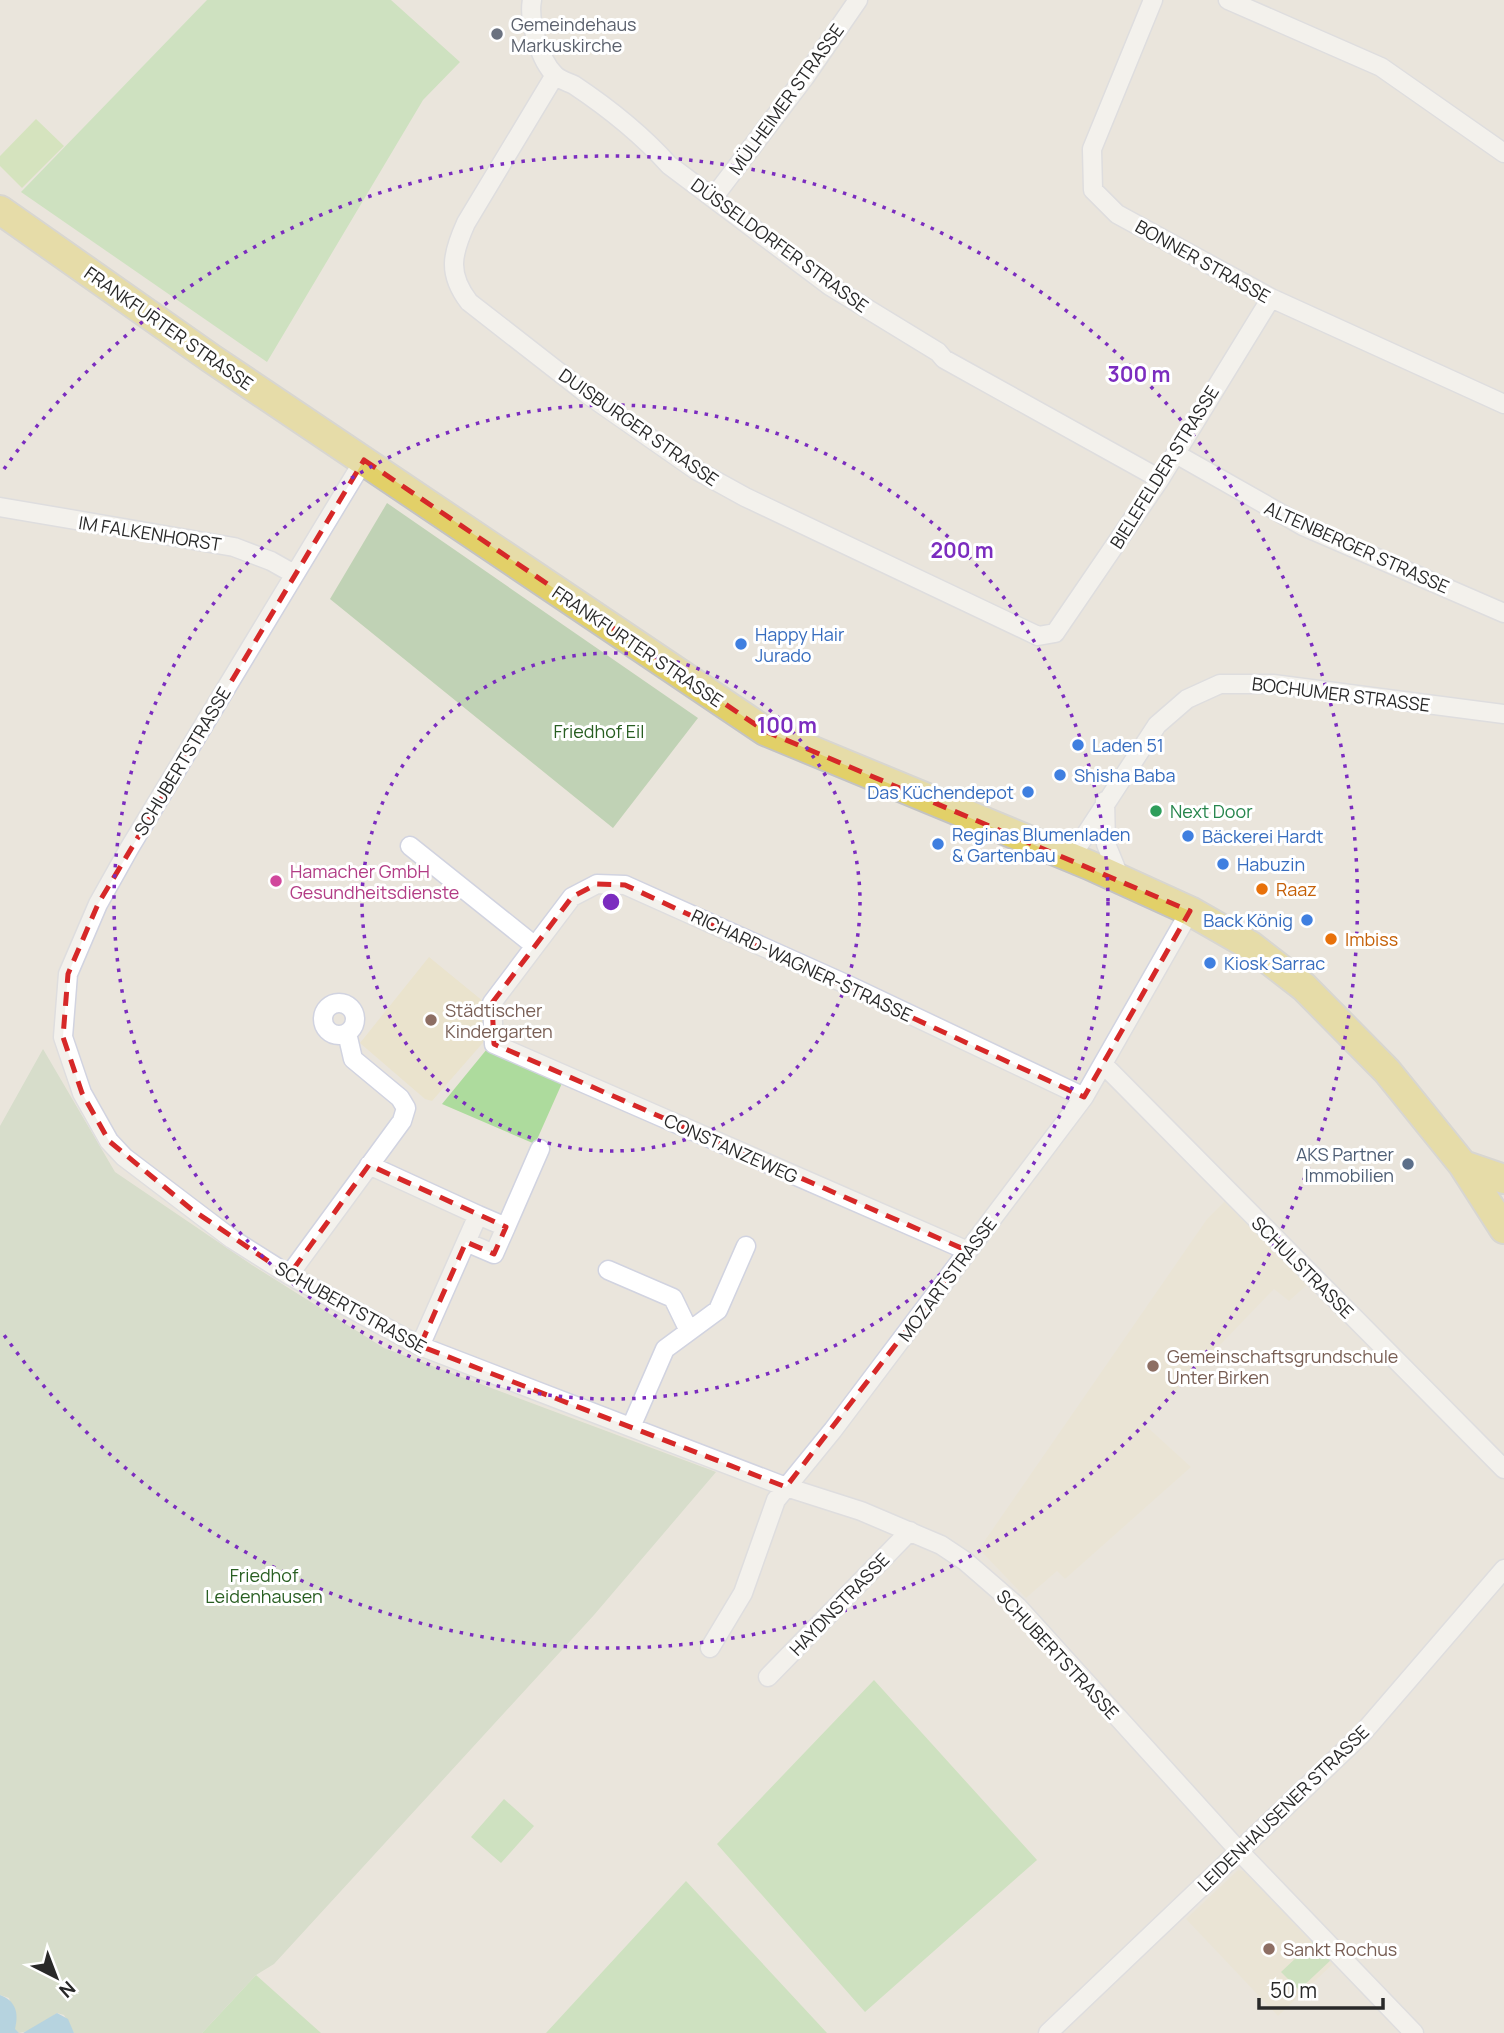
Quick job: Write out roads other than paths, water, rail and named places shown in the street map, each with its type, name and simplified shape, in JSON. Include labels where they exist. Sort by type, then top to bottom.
[{"type":"main road","name":"FRANKFURTER STRASSE","points":[[0,210],[212,359],[765,731],[1070,857],[1190,911],[1251,946],[1304,987],[1387,1072],[1463,1165],[1504,1229]]},
{"type":"main road","points":[[1463,1165],[1504,1179]]},
{"type":"street","name":"DÜSSELDORFER STRASSE","points":[[532,0],[530,9],[537,44],[555,75],[574,85],[713,198],[830,286],[938,352],[944,359],[1160,479]]},
{"type":"street","name":"MÜLHEIMER STRASSE","points":[[713,198],[805,77],[858,0]]},
{"type":"street","name":"BONNER STRASSE","points":[[1153,0],[1092,149],[1093,190],[1117,214],[1271,298],[1504,404]]},
{"type":"street","points":[[1228,0],[1381,67],[1504,153]]},
{"type":"street","name":"DUISBURGER STRASSE","points":[[555,75],[466,223],[457,244],[453,265],[456,284],[469,302],[587,394],[696,470],[745,497],[1038,636],[1055,633]]},
{"type":"street","name":"BIELEFELDER STRASSE","points":[[1055,633],[1160,479],[1271,298]]},
{"type":"street","name":"ALTENBERGER STRASSE","points":[[1176,454],[1303,526],[1504,613]]},
{"type":"street","name":"SCHUBERTSTRASSE","points":[[363,460],[99,904],[68,974],[63,1037],[82,1093],[109,1141],[124,1157],[191,1209],[289,1275],[420,1346],[786,1487],[910,1531],[965,1561],[1018,1607],[1239,1851],[1414,2033]]},
{"type":"street","name":"IM FALKENHORST","points":[[0,507],[234,547],[271,561],[294,574]]},
{"type":"street","name":"BOCHUMER STRASSE","points":[[1070,857],[1157,724],[1187,699],[1220,684],[1273,684],[1504,714]]},
{"type":"street","points":[[1105,801],[1106,845],[1121,881]]},
{"type":"street","points":[[410,846],[535,946]]},
{"type":"street","name":"RICHARD-WAGNER-STRASSE","points":[[494,1044],[492,1003],[535,946],[582,889],[597,884],[625,885],[848,985],[1084,1097]]},
{"type":"street","name":"MOZARTSTRASSE","points":[[710,1648],[743,1594],[776,1500],[1084,1097],[1190,911]]},
{"type":"street","points":[[289,1275],[402,1121],[405,1108],[400,1098],[353,1059],[347,1033]]},
{"type":"street","name":"CONSTANZEWEG","points":[[494,1044],[968,1251]]},
{"type":"street","name":"SCHULSTRASSE","points":[[1103,1065],[1504,1469]]},
{"type":"street","points":[[466,1242],[494,1254],[540,1149]]},
{"type":"street","points":[[369,1165],[506,1227]]},
{"type":"street","points":[[420,1346],[478,1215]]},
{"type":"street","points":[[631,1427],[665,1349],[718,1310],[746,1246]]},
{"type":"street","points":[[608,1270],[674,1298],[689,1331]]},
{"type":"street","name":"HAYDNSTRASSE","points":[[768,1677],[910,1531]]},
{"type":"street","name":"LEIDENHAUSENER STRASSE","points":[[1048,2033],[1361,1735],[1504,1569]]},
{"type":"water","points":[[0,1995],[15,2008],[15,2029],[19,2033],[0,2033]]},
{"type":"water","points":[[57,2013],[68,2019],[74,2033],[23,2033]]},
{"type":"place","name":"Gemeindehaus Markuskirche","points":[[497,34]]},
{"type":"place","name":"Happy Hair Jurado","points":[[741,644]]},
{"type":"place","name":"Laden 51","points":[[1078,745]]},
{"type":"place","name":"Shisha Baba","points":[[1060,775]]},
{"type":"place","name":"Das Küchendepot","points":[[1028,792]]},
{"type":"place","name":"Next Door","points":[[1156,811]]},
{"type":"place","name":"Bäckerei Hardt","points":[[1188,836]]},
{"type":"place","name":"Reginas Blumenladen & Gartenbau","points":[[938,844]]},
{"type":"place","name":"Habuzin","points":[[1223,864]]},
{"type":"place","name":"Hamacher GmbH Gesundheitsdienste","points":[[276,881]]},
{"type":"place","name":"Raaz","points":[[1262,889]]},
{"type":"place","name":"Back König","points":[[1307,920]]},
{"type":"place","name":"Imbiss","points":[[1331,939]]},
{"type":"place","name":"Kiosk Sarrac","points":[[1210,963]]},
{"type":"place","name":"Städtischer Kindergarten","points":[[431,1020]]},
{"type":"place","name":"AKS Partner Immobilien","points":[[1408,1164]]},
{"type":"place","name":"Gemeinschaftsgrundschule Unter Birken","points":[[1153,1366]]},
{"type":"place","name":"Sankt Rochus","points":[[1269,1949]]},
{"type":"park label","name":"Friedhof Eil","points":[[599,731]]},
{"type":"park label","name":"Friedhof Leidenhausen","points":[[264,1585]]}]
